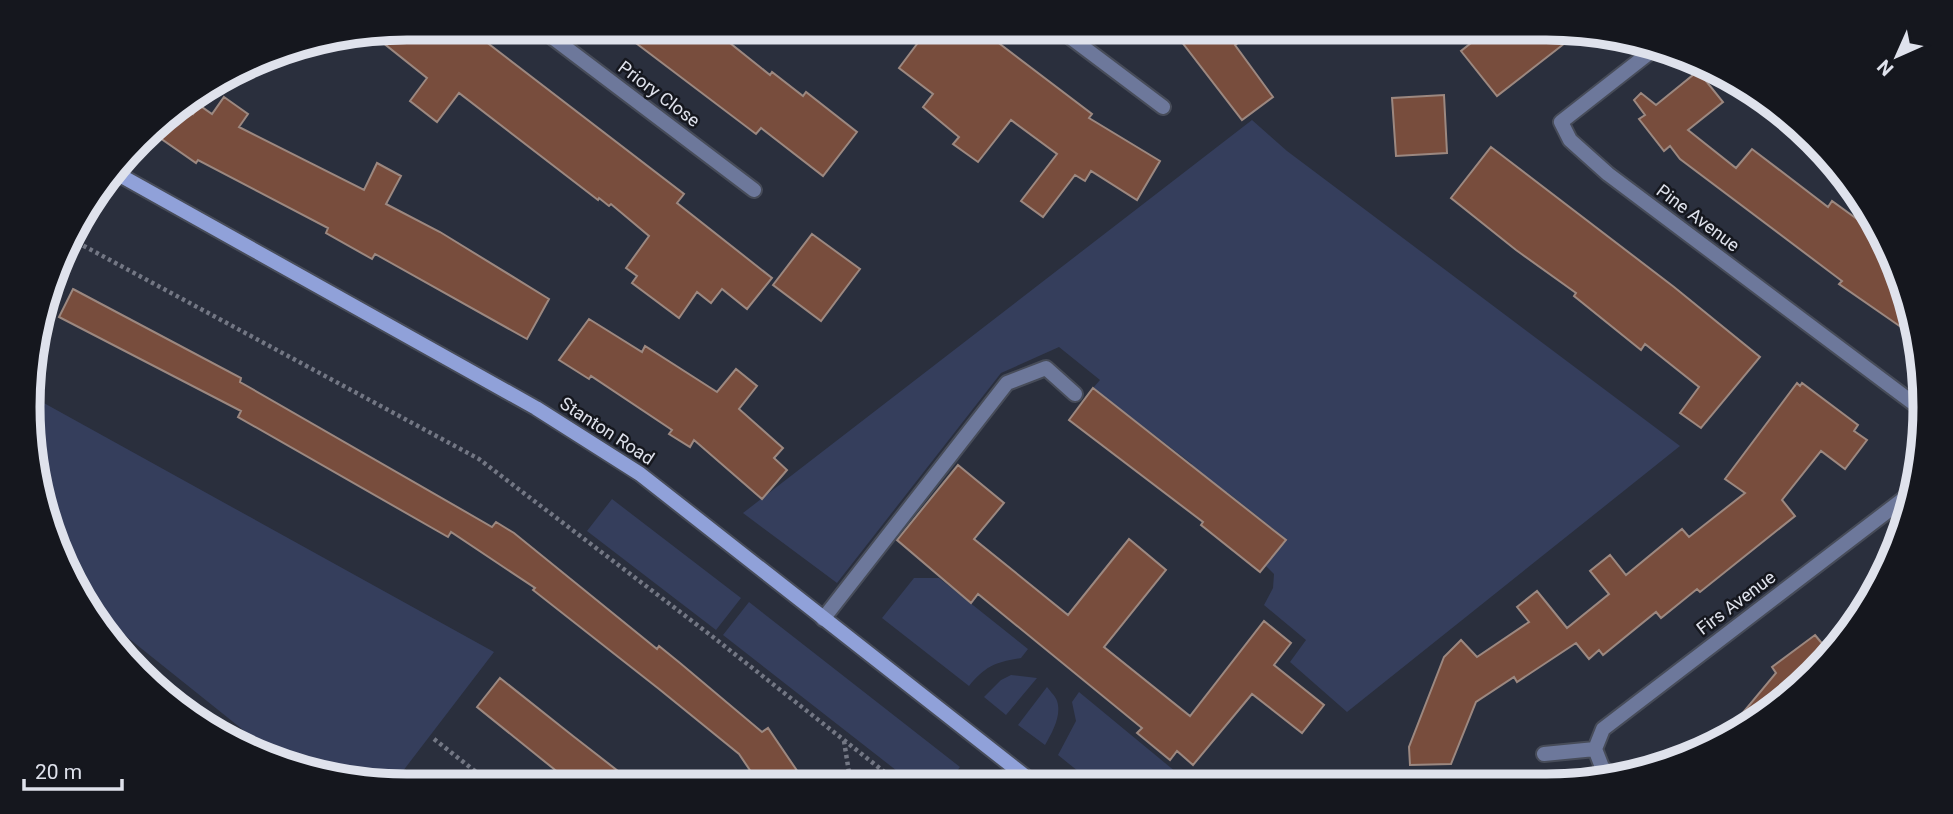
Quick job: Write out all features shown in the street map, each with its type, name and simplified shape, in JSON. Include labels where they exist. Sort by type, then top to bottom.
[{"type":"street","name":"Priory Close","points":[[556,40],[754,190]]},
{"type":"street","points":[[1074,40],[1163,107]]},
{"type":"street","name":"Pine Avenue","points":[[1647,55],[1561,122],[1570,140],[1608,174],[1913,403]]},
{"type":"street","name":"Stanton Road","points":[[122,176],[536,408],[639,474],[1022,774]]},
{"type":"street","points":[[823,619],[1007,383],[1046,368],[1075,394]]},
{"type":"street","name":"Firs Avenue","points":[[1595,749],[1603,729],[1900,501]]},
{"type":"street","points":[[1544,754],[1595,749],[1605,769]]},
{"type":"path","points":[[79,243],[479,459],[887,774]]},
{"type":"path","points":[[434,739],[479,774]]},
{"type":"path","points":[[844,740],[849,774]]},
{"type":"shaded area","points":[[1252,120],[1287,151],[1680,446],[1347,712],[1290,662],[1306,640],[1264,605],[1273,588],[1274,574],[1265,565],[1286,539],[1227,492],[1209,514],[1177,484],[1192,464],[1093,388],[1100,380],[1059,347],[1001,373],[837,583],[743,513]]},
{"type":"shaded area","points":[[40,401],[494,652],[401,774],[335,767],[258,742],[113,626],[102,611],[68,547],[53,502],[43,455]]},
{"type":"shaded area","points":[[612,499],[741,598],[716,630],[587,531]]},
{"type":"shaded area","points":[[914,578],[939,578],[1028,649],[1021,658],[998,663],[986,669],[969,686],[882,618]]},
{"type":"shaded area","points":[[749,602],[960,767],[955,774],[901,774],[723,635]]},
{"type":"shaded area","points":[[1011,675],[1037,678],[1006,715],[984,697],[1001,680]]},
{"type":"shaded area","points":[[1047,687],[1056,699],[1058,712],[1056,724],[1045,745],[1018,725]]},
{"type":"shaded area","points":[[1079,692],[1178,774],[1082,774],[1058,755],[1076,721],[1072,702]]},
{"type":"building","points":[[484,40],[684,194],[677,203],[772,278],[747,309],[722,289],[711,303],[697,292],[679,318],[632,283],[637,276],[626,268],[649,236],[611,204],[609,206],[599,198],[598,200],[459,93],[437,122],[410,101],[427,78],[381,41]]},
{"type":"building","points":[[632,40],[732,40],[730,43],[770,75],[772,72],[803,96],[806,92],[857,132],[823,176],[761,128],[756,134]]},
{"type":"building","points":[[920,40],[995,40],[1092,114],[1089,118],[1160,161],[1137,200],[1091,171],[1085,181],[1075,175],[1043,217],[1021,201],[1057,154],[1011,120],[978,162],[953,144],[959,137],[923,107],[933,94],[899,68]]},
{"type":"building","points":[[1180,40],[1236,40],[1238,43],[1235,45],[1273,97],[1242,120]]},
{"type":"building","points":[[1475,40],[1568,41],[1497,96],[1461,51]]},
{"type":"building","points":[[1696,73],[1701,75],[1723,102],[1688,130],[1736,168],[1752,149],[1828,207],[1832,201],[1864,224],[1885,267],[1905,330],[1839,284],[1842,281],[1680,159],[1670,146],[1664,151],[1639,119],[1645,115],[1634,100],[1641,93],[1656,105]]},
{"type":"building","points":[[1444,95],[1447,153],[1396,156],[1392,98]]},
{"type":"building","points":[[224,97],[248,114],[239,127],[364,190],[377,163],[401,176],[386,204],[440,232],[549,299],[527,339],[375,254],[372,259],[326,233],[328,228],[198,160],[196,163],[159,137],[190,112],[193,114],[199,105],[212,114]]},
{"type":"building","points":[[1491,147],[1674,287],[1760,357],[1701,428],[1680,413],[1699,387],[1645,344],[1641,350],[1574,296],[1576,293],[1451,198]]},
{"type":"building","points":[[812,234],[860,269],[821,321],[773,285]]},
{"type":"building","points":[[73,289],[241,378],[240,382],[492,527],[496,522],[514,533],[657,649],[659,646],[762,732],[768,728],[799,774],[753,774],[739,754],[533,590],[535,588],[451,532],[448,537],[238,417],[241,411],[59,317]]},
{"type":"building","points":[[589,319],[642,352],[645,346],[717,392],[736,369],[757,386],[739,409],[783,448],[774,458],[787,470],[762,499],[694,440],[690,447],[669,434],[672,430],[591,376],[589,379],[559,360]]},
{"type":"building","points":[[1797,383],[1800,386],[1802,383],[1858,425],[1854,431],[1867,440],[1845,469],[1821,451],[1782,500],[1795,516],[1700,592],[1697,589],[1661,618],[1656,612],[1603,655],[1599,650],[1589,659],[1576,643],[1517,682],[1514,677],[1476,702],[1451,764],[1410,765],[1409,747],[1444,657],[1461,640],[1477,657],[1529,622],[1517,607],[1537,591],[1567,628],[1609,594],[1590,571],[1610,555],[1626,575],[1682,529],[1689,537],[1745,493],[1725,479]]},
{"type":"building","points":[[1093,388],[1286,540],[1260,572],[1201,525],[1203,522],[1069,420]]},
{"type":"building","points":[[958,465],[1004,503],[974,539],[1068,615],[1129,539],[1166,570],[1104,647],[1190,716],[1264,621],[1291,643],[1274,665],[1324,705],[1302,733],[1252,694],[1193,765],[1177,751],[1170,760],[1137,733],[1142,728],[978,594],[971,603],[897,540]]},
{"type":"building","points":[[1815,635],[1824,646],[1788,683],[1737,720],[1776,673],[1772,667]]},
{"type":"building","points":[[500,678],[622,774],[560,774],[477,707]]}]
